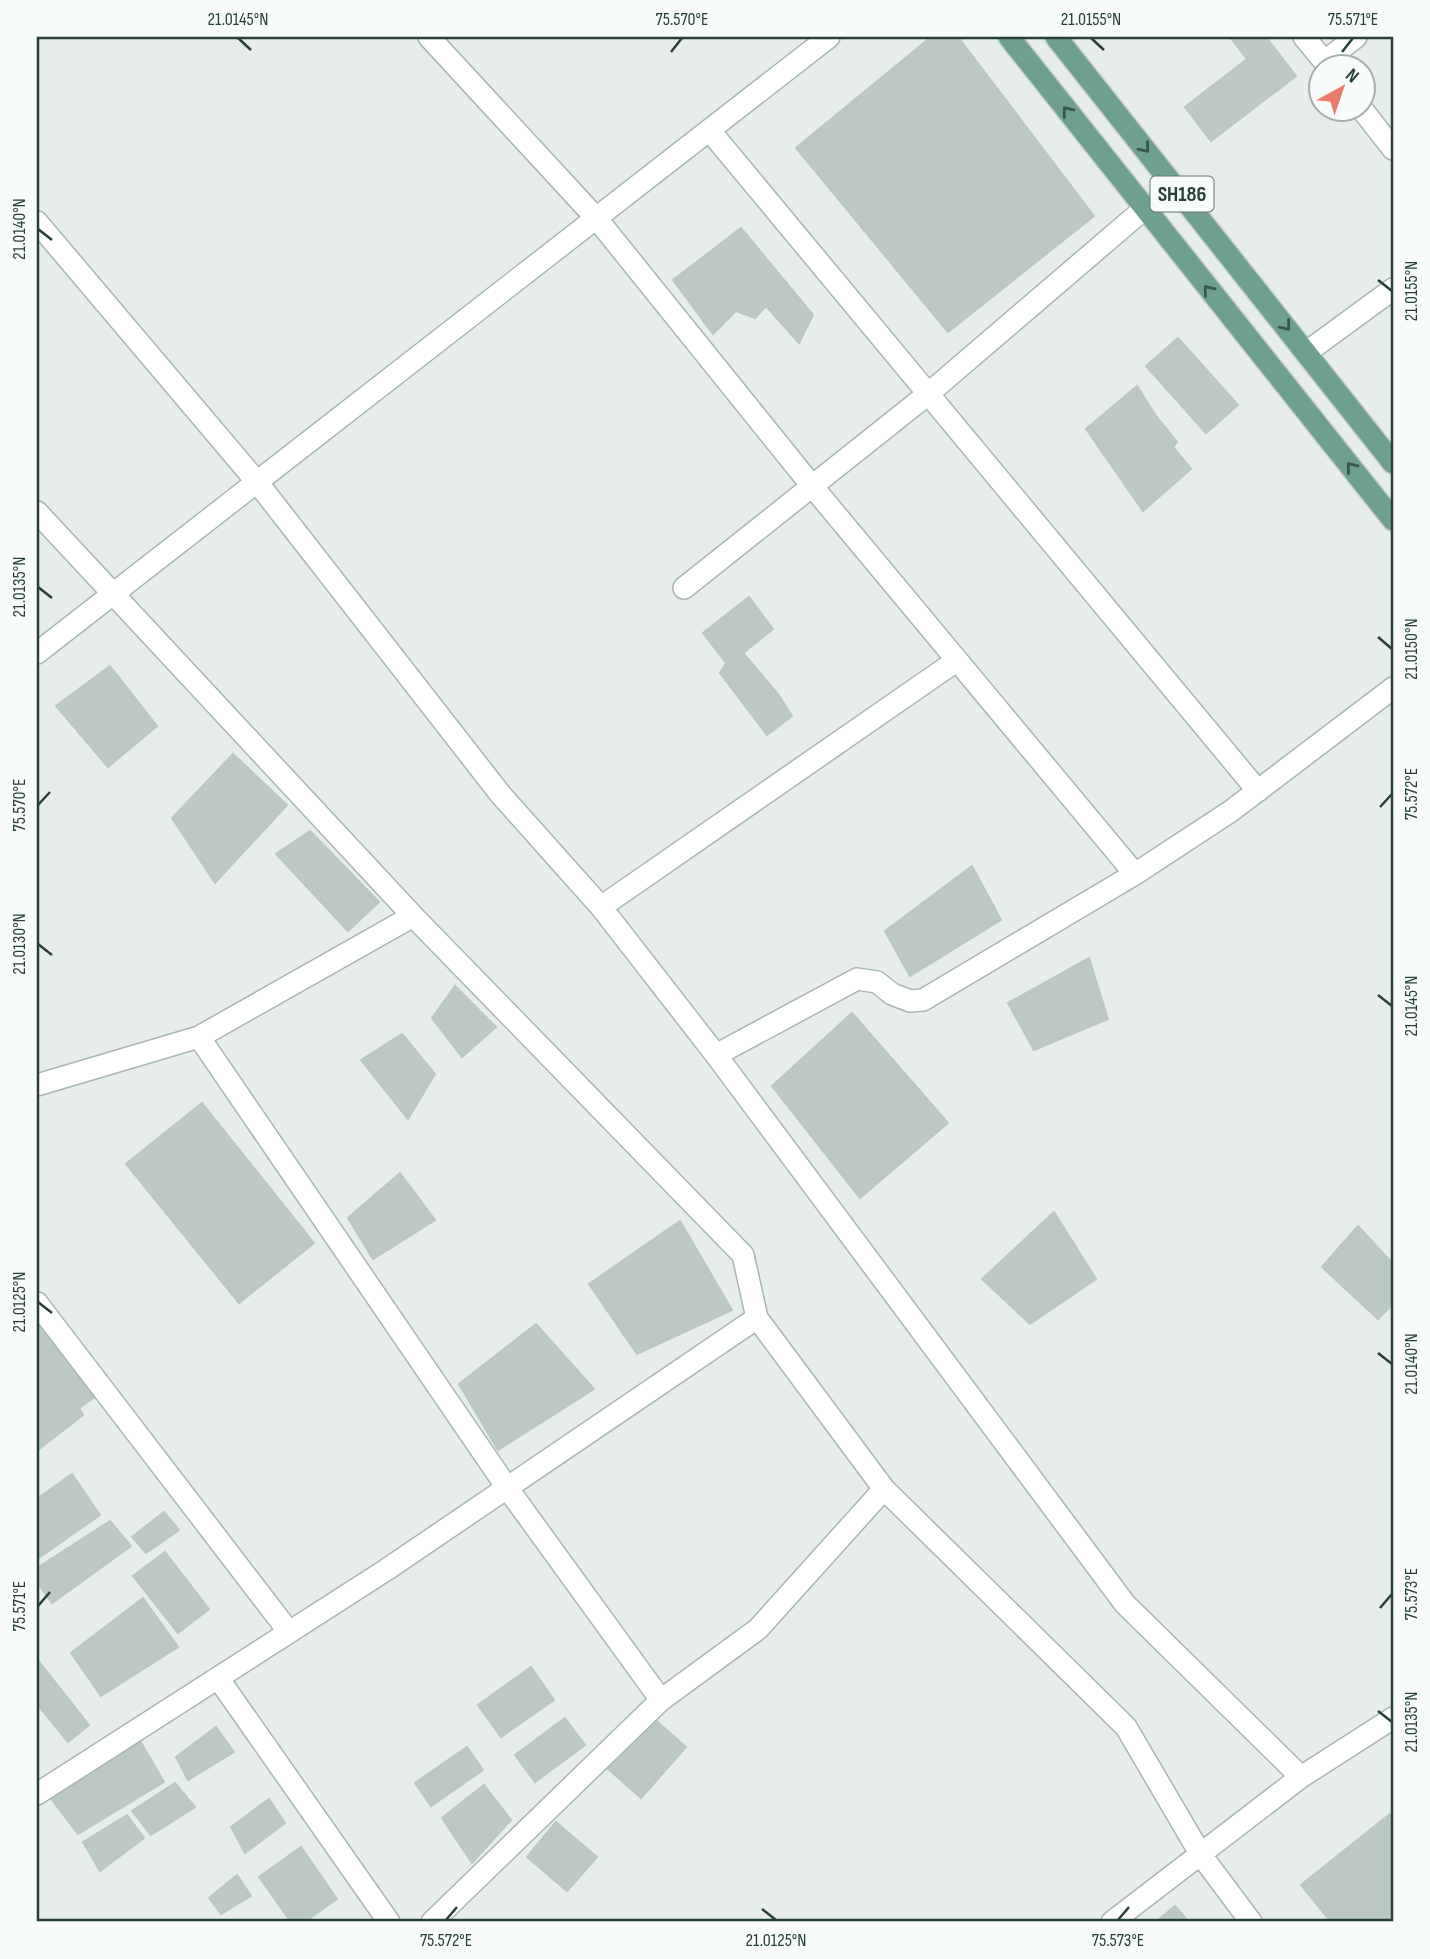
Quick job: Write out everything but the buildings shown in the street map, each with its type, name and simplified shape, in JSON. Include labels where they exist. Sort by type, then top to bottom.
[{"type":"main road","points":[[1009,37],[1393,520]]},
{"type":"main road","name":"SH186","points":[[1056,37],[1393,463]]},
{"type":"street","points":[[429,37],[597,219],[812,486],[1135,874]]},
{"type":"street","points":[[37,653],[829,37]]},
{"type":"street","points":[[1304,37],[1316,52]]},
{"type":"street","points":[[1339,52],[1356,37]]},
{"type":"street","points":[[1372,122],[1393,149]]},
{"type":"street","points":[[710,131],[1258,791]]},
{"type":"street","points":[[684,588],[928,394],[1144,209]]},
{"type":"street","points":[[37,222],[257,482],[501,795],[601,907],[716,1055],[1125,1604],[1301,1777]]},
{"type":"street","points":[[1307,352],[1393,289]]},
{"type":"street","points":[[37,512],[413,916],[736,1245],[743,1255],[757,1318],[884,1489],[1126,1727],[1201,1856],[1251,1922]]},
{"type":"street","points":[[601,907],[956,661]]},
{"type":"street","points":[[716,1055],[857,979],[877,982],[892,994],[910,1001],[923,1000],[1135,874],[1258,791],[1393,688]]},
{"type":"street","points":[[37,1085],[199,1037],[413,916]]},
{"type":"street","points":[[199,1037],[508,1489],[661,1700]]},
{"type":"street","points":[[37,1303],[289,1632]]},
{"type":"street","points":[[37,1794],[508,1489],[757,1318]]},
{"type":"street","points":[[432,1922],[661,1700],[758,1629],[884,1489]]},
{"type":"street","points":[[218,1678],[389,1922]]},
{"type":"street","points":[[1112,1922],[1301,1777],[1393,1718]]}]
